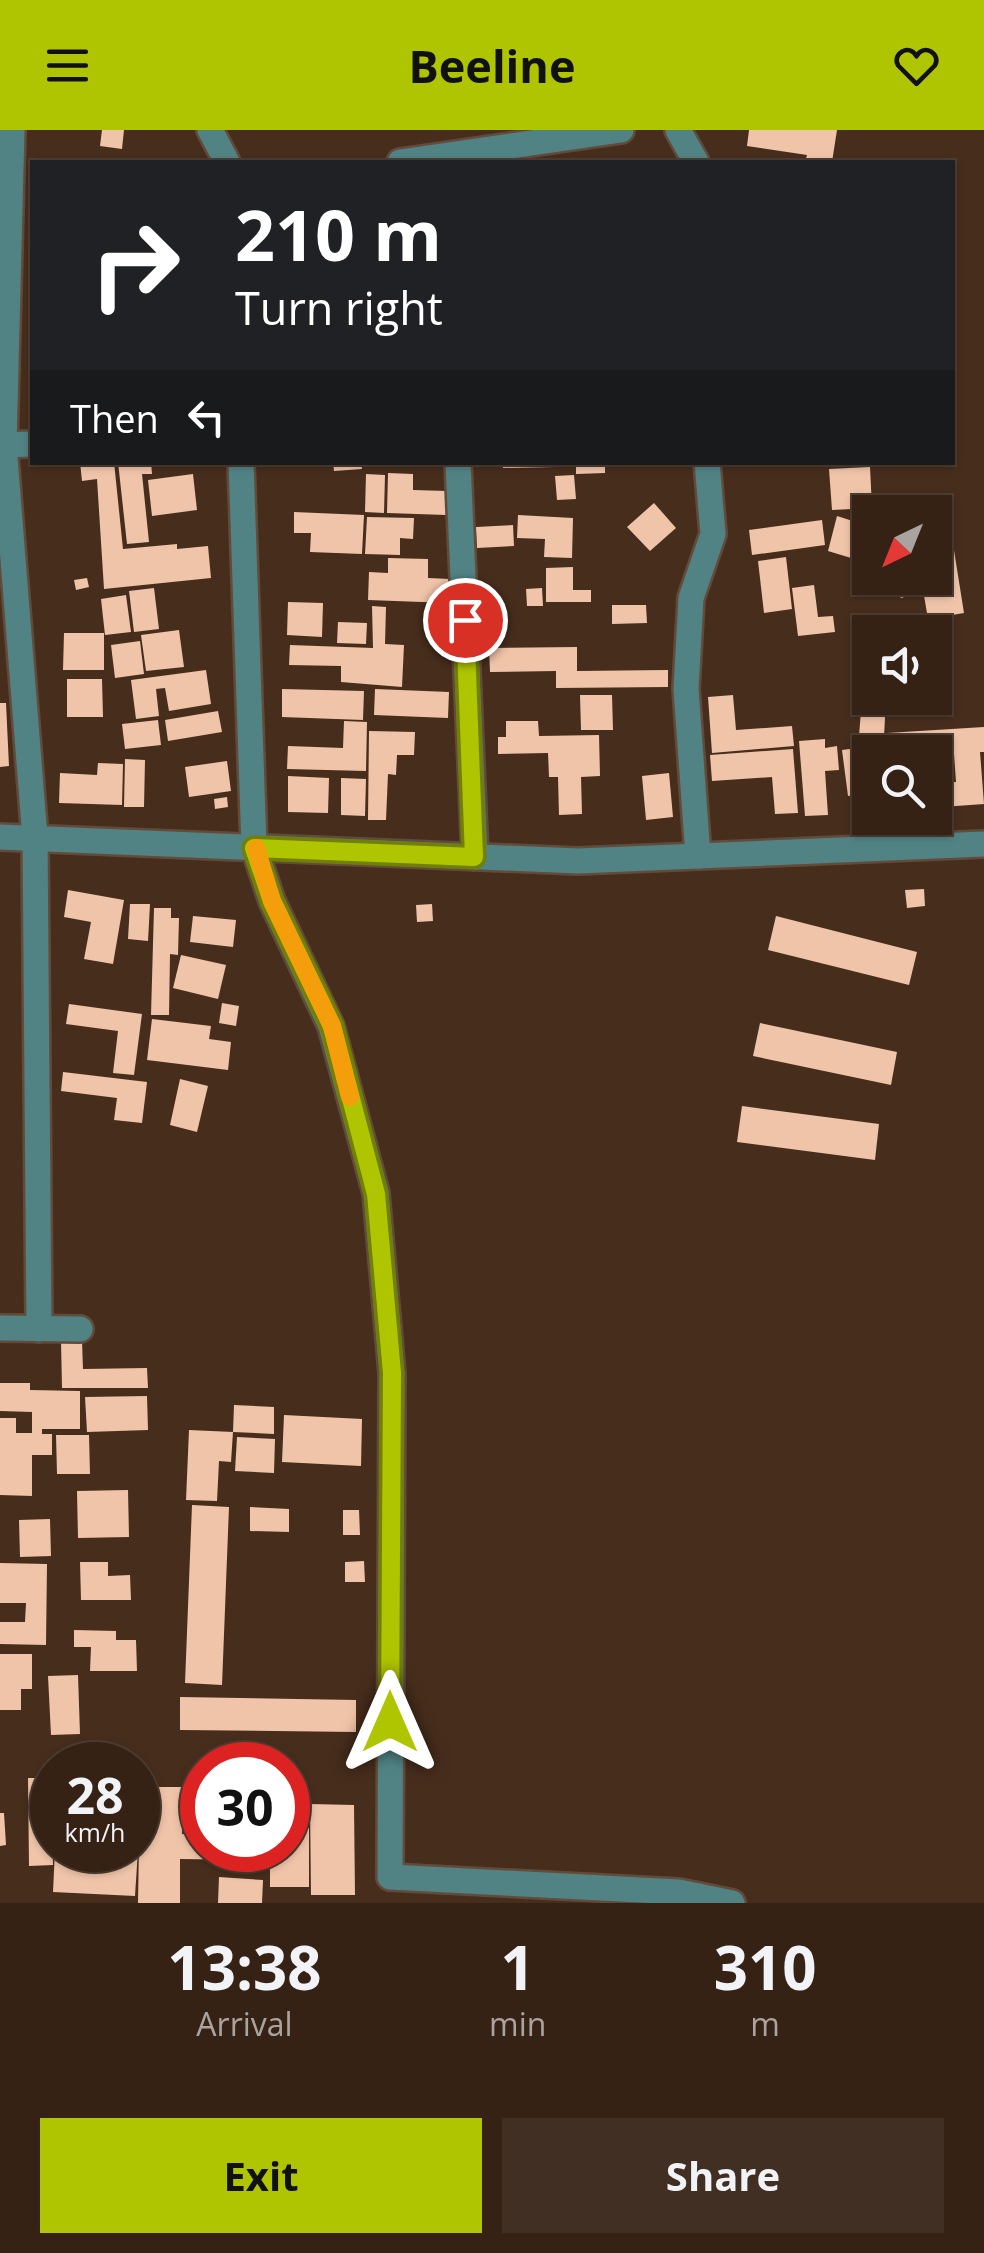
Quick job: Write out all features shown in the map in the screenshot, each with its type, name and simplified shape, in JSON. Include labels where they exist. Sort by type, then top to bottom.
[{"type":"street","points":[[12,130],[2,445],[35,838],[39,1328]]},
{"type":"street","points":[[210,130],[226,160]]},
{"type":"street","points":[[414,160],[620,130]]},
{"type":"street","points":[[678,130],[695,160]]},
{"type":"street","points":[[2,445],[30,444]]},
{"type":"street","points":[[242,465],[254,848],[272,901],[332,1026],[376,1194],[392,1373],[390,1877],[679,1892],[732,1903]]},
{"type":"street","points":[[458,465],[474,857]]},
{"type":"street","points":[[698,856],[686,689],[691,598],[713,534],[707,465]]},
{"type":"street","points":[[0,837],[578,861],[984,844]]},
{"type":"street","points":[[0,1328],[80,1330]]},
{"type":"building","points":[[102,130],[124,130],[122,149],[100,146]]},
{"type":"building","points":[[749,130],[837,130],[832,160],[806,160],[807,155],[747,146]]},
{"type":"building","points":[[80,465],[114,465],[123,549],[177,544],[177,549],[208,546],[211,578],[104,589],[97,479],[82,481]]},
{"type":"building","points":[[118,465],[151,465],[152,474],[142,474],[149,542],[127,544]]},
{"type":"building","points":[[333,465],[361,465],[362,469],[334,471]]},
{"type":"building","points":[[503,465],[555,465],[555,467]]},
{"type":"building","points":[[576,465],[605,465],[605,473],[576,474]]},
{"type":"building","points":[[870,467],[871,495],[852,495],[852,509],[832,510],[829,469]]},
{"type":"building","points":[[388,473],[413,474],[413,490],[447,491],[446,515],[387,513]]},
{"type":"building","points":[[193,474],[197,510],[152,516],[148,480]]},
{"type":"building","points":[[366,474],[385,475],[384,513],[365,512]]},
{"type":"building","points":[[574,475],[576,499],[557,500],[555,476]]},
{"type":"building","points":[[654,503],[676,528],[650,551],[627,527]]},
{"type":"building","points":[[294,512],[364,515],[362,554],[310,552],[311,533],[294,533]]},
{"type":"building","points":[[518,515],[573,518],[572,558],[544,557],[545,539],[517,538]]},
{"type":"building","points":[[837,516],[852,521],[852,558],[828,551]]},
{"type":"building","points":[[367,517],[414,518],[413,539],[400,538],[400,555],[365,554]]},
{"type":"building","points":[[822,520],[825,545],[752,555],[749,530]]},
{"type":"building","points":[[513,525],[514,546],[477,548],[476,527]]},
{"type":"building","points":[[952,544],[964,613],[927,615],[924,595],[952,595]]},
{"type":"building","points":[[786,557],[792,609],[764,613],[758,561]]},
{"type":"building","points":[[388,558],[428,559],[428,578],[450,579],[449,603],[368,600],[369,572],[388,573]]},
{"type":"building","points":[[573,567],[573,590],[591,590],[591,602],[546,602],[546,568]]},
{"type":"building","points":[[87,578],[89,587],[76,590],[74,580]]},
{"type":"building","points":[[814,585],[818,617],[833,616],[835,632],[798,636],[792,588]]},
{"type":"building","points":[[154,588],[159,629],[134,632],[129,591]]},
{"type":"building","points":[[542,588],[543,606],[527,606],[526,589]]},
{"type":"building","points":[[126,595],[131,632],[105,635],[101,599]]},
{"type":"building","points":[[288,602],[323,603],[322,637],[287,635]]},
{"type":"building","points":[[612,605],[646,605],[647,623],[612,624]]},
{"type":"building","points":[[372,606],[386,607],[385,644],[404,645],[402,687],[341,682],[341,666],[289,665],[290,645],[373,648]]},
{"type":"building","points":[[338,622],[367,623],[366,644],[337,643]]},
{"type":"building","points":[[179,630],[184,667],[146,671],[141,635]]},
{"type":"building","points":[[64,633],[104,633],[104,670],[63,670]]},
{"type":"building","points":[[140,641],[144,674],[115,678],[111,645]]},
{"type":"building","points":[[577,647],[577,671],[668,670],[668,687],[556,688],[556,671],[490,672],[489,648]]},
{"type":"building","points":[[206,670],[211,704],[169,711],[165,688],[156,689],[159,716],[136,719],[131,680]]},
{"type":"building","points":[[67,679],[102,679],[103,717],[67,717]]},
{"type":"building","points":[[282,689],[364,691],[363,720],[282,717]]},
{"type":"building","points":[[375,689],[449,692],[448,718],[374,715]]},
{"type":"building","points":[[580,695],[612,695],[613,730],[581,730]]},
{"type":"building","points":[[733,695],[736,730],[792,726],[794,746],[712,753],[708,697]]},
{"type":"building","points":[[0,703],[6,703],[9,766],[0,767]]},
{"type":"building","points":[[218,711],[222,732],[168,741],[165,720]]},
{"type":"building","points":[[861,715],[885,715],[884,735],[859,735]]},
{"type":"building","points":[[158,720],[161,745],[125,749],[122,724]]},
{"type":"building","points":[[344,721],[367,722],[366,771],[287,769],[288,746],[343,748]]},
{"type":"building","points":[[506,721],[538,721],[539,736],[599,735],[600,776],[581,777],[582,814],[559,815],[558,777],[549,777],[548,753],[498,754],[498,737],[506,737]]},
{"type":"building","points":[[984,727],[984,752],[980,752],[984,804],[952,806],[952,782],[956,782],[952,735],[887,733]]},
{"type":"building","points":[[369,731],[415,732],[414,755],[397,755],[396,775],[388,774],[386,820],[368,820]]},
{"type":"building","points":[[825,739],[825,748],[837,746],[839,770],[825,771],[828,815],[805,816],[799,741]]},
{"type":"building","points":[[793,749],[798,813],[775,814],[772,777],[712,781],[710,755]]},
{"type":"building","points":[[852,749],[852,795],[848,796],[842,750]]},
{"type":"building","points":[[125,759],[145,760],[144,807],[124,807]]},
{"type":"building","points":[[227,761],[231,791],[189,797],[185,767]]},
{"type":"building","points":[[98,763],[123,764],[122,805],[59,803],[60,773],[97,775]]},
{"type":"building","points":[[669,773],[673,817],[646,820],[642,776]]},
{"type":"building","points":[[288,776],[329,778],[328,813],[288,812]]},
{"type":"building","points":[[341,778],[366,779],[365,816],[341,815]]},
{"type":"building","points":[[227,797],[228,807],[215,809],[214,799]]},
{"type":"building","points":[[924,889],[925,906],[907,908],[905,890]]},
{"type":"building","points":[[68,890],[124,900],[113,964],[84,959],[91,922],[64,917]]},
{"type":"building","points":[[130,904],[150,904],[148,941],[128,939]]},
{"type":"building","points":[[432,904],[433,921],[417,922],[416,905]]},
{"type":"building","points":[[154,908],[171,908],[171,918],[179,918],[178,955],[170,954],[169,1015],[151,1015]]},
{"type":"building","points":[[193,916],[236,920],[233,947],[190,942]]},
{"type":"building","points":[[776,916],[917,952],[909,985],[768,950]]},
{"type":"building","points":[[181,955],[226,965],[218,999],[173,988]]},
{"type":"building","points":[[222,1003],[239,1006],[236,1026],[219,1023]]},
{"type":"building","points":[[69,1004],[142,1014],[134,1075],[113,1073],[118,1031],[66,1024]]},
{"type":"building","points":[[152,1019],[211,1026],[209,1039],[231,1042],[228,1070],[147,1060]]},
{"type":"building","points":[[760,1023],[897,1052],[891,1085],[753,1056]]},
{"type":"building","points":[[63,1072],[147,1082],[142,1123],[114,1120],[117,1098],[61,1091]]},
{"type":"building","points":[[180,1079],[208,1086],[197,1132],[170,1125]]},
{"type":"building","points":[[742,1106],[879,1124],[875,1160],[737,1142]]},
{"type":"building","points":[[61,1341],[82,1341],[83,1369],[147,1368],[148,1388],[62,1388]]},
{"type":"building","points":[[0,1383],[30,1383],[30,1390],[80,1391],[80,1429],[42,1429],[42,1434],[52,1434],[52,1455],[32,1455],[32,1496],[0,1495],[0,1418],[16,1418],[16,1433],[32,1433],[32,1412],[0,1411]]},
{"type":"building","points":[[147,1396],[148,1430],[87,1432],[85,1397]]},
{"type":"building","points":[[234,1405],[274,1407],[274,1434],[233,1432]]},
{"type":"building","points":[[284,1415],[362,1419],[361,1466],[282,1462]]},
{"type":"building","points":[[189,1430],[233,1432],[231,1462],[219,1461],[217,1501],[186,1500]]},
{"type":"building","points":[[56,1435],[89,1435],[90,1474],[57,1474]]},
{"type":"building","points":[[237,1437],[275,1439],[274,1473],[235,1471]]},
{"type":"building","points":[[128,1490],[129,1537],[78,1538],[77,1491]]},
{"type":"building","points":[[192,1505],[229,1507],[222,1685],[185,1683]]},
{"type":"building","points":[[250,1507],[289,1509],[289,1532],[250,1531]]},
{"type":"building","points":[[343,1510],[359,1510],[360,1535],[343,1535]]},
{"type":"building","points":[[50,1519],[51,1556],[20,1557],[19,1520]]},
{"type":"building","points":[[364,1561],[365,1582],[345,1582],[345,1562]]},
{"type":"building","points":[[80,1562],[108,1562],[108,1576],[130,1575],[131,1600],[81,1600]]},
{"type":"building","points":[[0,1563],[47,1564],[46,1645],[0,1644],[0,1622],[25,1622],[26,1603],[0,1603]]},
{"type":"building","points":[[74,1630],[116,1631],[116,1640],[136,1640],[137,1671],[90,1671],[91,1647],[74,1647]]},
{"type":"building","points":[[0,1654],[32,1654],[32,1689],[21,1689],[21,1710],[0,1710]]},
{"type":"building","points":[[78,1675],[80,1734],[51,1735],[48,1676]]},
{"type":"building","points":[[180,1697],[356,1700],[356,1732],[180,1730]]},
{"type":"building","points":[[28,1778],[30,1778],[30,1866]]},
{"type":"building","points":[[160,1787],[180,1787],[180,1903],[138,1903],[139,1872],[160,1872]]},
{"type":"building","points":[[310,1804],[354,1805],[355,1895],[311,1895]]},
{"type":"building","points":[[0,1813],[4,1813],[6,1845],[0,1846]]},
{"type":"building","points":[[54,1872],[137,1872],[135,1896],[53,1892]]},
{"type":"building","points":[[270,1872],[309,1872],[309,1887],[270,1887]]},
{"type":"building","points":[[219,1877],[263,1880],[262,1903],[218,1903]]},
{"type":"slow traffic","points":[[256,848],[272,901],[332,1026],[350,1097]]},
{"type":"route","points":[[390,1722],[392,1373],[376,1194],[332,1026],[272,901],[254,848],[474,857],[465,620]]}]
